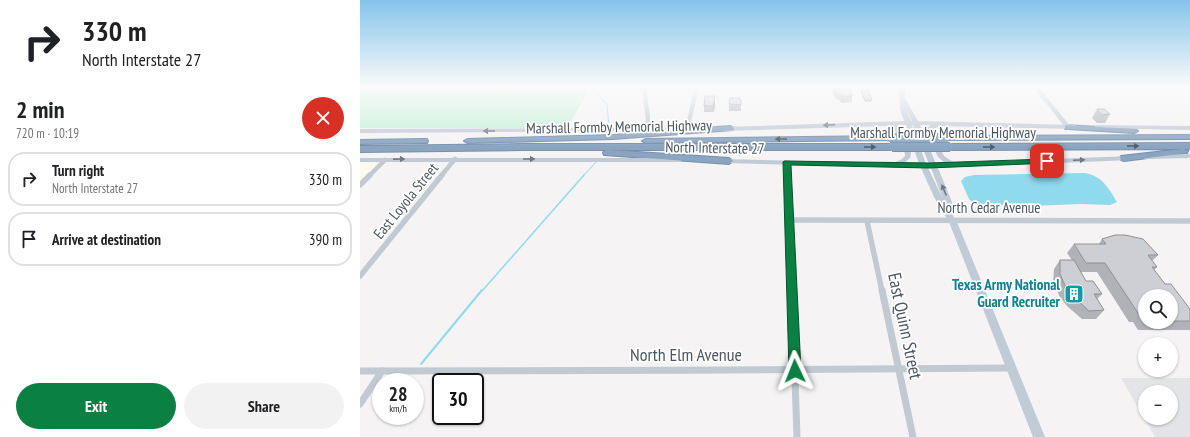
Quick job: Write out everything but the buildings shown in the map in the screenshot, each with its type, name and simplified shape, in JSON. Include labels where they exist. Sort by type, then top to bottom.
[{"type":"highway","points":[[1068,127],[1190,133]]},
{"type":"highway","points":[[468,141],[613,137],[730,128]]},
{"type":"highway","name":"Marshall Formby Memorial Highway","points":[[360,149],[891,143],[946,138],[1190,136]]},
{"type":"highway","name":"Marshall Formby Memorial Highway","points":[[360,142],[468,141],[891,143],[950,147],[1190,146]]},
{"type":"highway","points":[[523,147],[729,161]]},
{"type":"highway","points":[[1124,158],[1190,151]]},
{"type":"main road","points":[[903,106],[903,109],[912,123],[934,166],[948,202],[952,219],[1039,437]]},
{"type":"main road","name":"North Interstate 27","points":[[360,131],[687,130],[912,123],[1190,128]]},
{"type":"main road","points":[[912,123],[924,166],[938,196],[952,219]]},
{"type":"main road","points":[[887,124],[899,129],[908,157],[904,161],[889,165]]},
{"type":"main road","points":[[940,124],[932,126],[929,131],[941,157],[954,165]]},
{"type":"main road","name":"North Interstate 27","points":[[360,160],[455,159],[729,161],[934,166],[1190,156]]},
{"type":"street","points":[[647,106],[650,119],[647,130]]},
{"type":"street","points":[[687,130],[692,106]]},
{"type":"street","points":[[1051,106],[1068,127]]},
{"type":"street","name":"East Loyola Street","points":[[360,276],[455,159]]},
{"type":"street","points":[[360,185],[385,160]]},
{"type":"street","points":[[787,162],[797,437]]},
{"type":"street","name":"North Cedar Avenue","points":[[788,220],[867,221],[952,219],[1190,221]]},
{"type":"street","name":"East Quinn Street","points":[[867,221],[913,437]]},
{"type":"street","name":"North Elm Avenue","points":[[360,371],[731,369],[795,371],[1012,368]]},
{"type":"street","points":[[360,404],[382,371]]},
{"type":"shaded area","points":[[360,162],[378,163],[360,183]]},
{"type":"shaded area","points":[[1121,378],[1190,378],[1190,437],[1155,437],[1148,425],[1178,425],[1178,385],[1138,385],[1138,408]]},
{"type":"green space","points":[[360,106],[579,106],[567,128],[360,128]]},
{"type":"water","points":[[1084,173],[1100,179],[1108,187],[1117,202],[1110,205],[975,205],[969,199],[961,181],[965,177],[974,175]]},
{"type":"waterway","points":[[607,106],[609,128]]},
{"type":"waterway","points":[[583,176],[597,161]]},
{"type":"waterway","points":[[482,291],[584,175]]},
{"type":"waterway","points":[[421,364],[482,290]]},
{"type":"place","name":"Texas Army National Guard Recruiter","points":[[1074,294]]},
{"type":"route","points":[[795,371],[788,220],[787,162],[929,166],[1047,161]]}]
